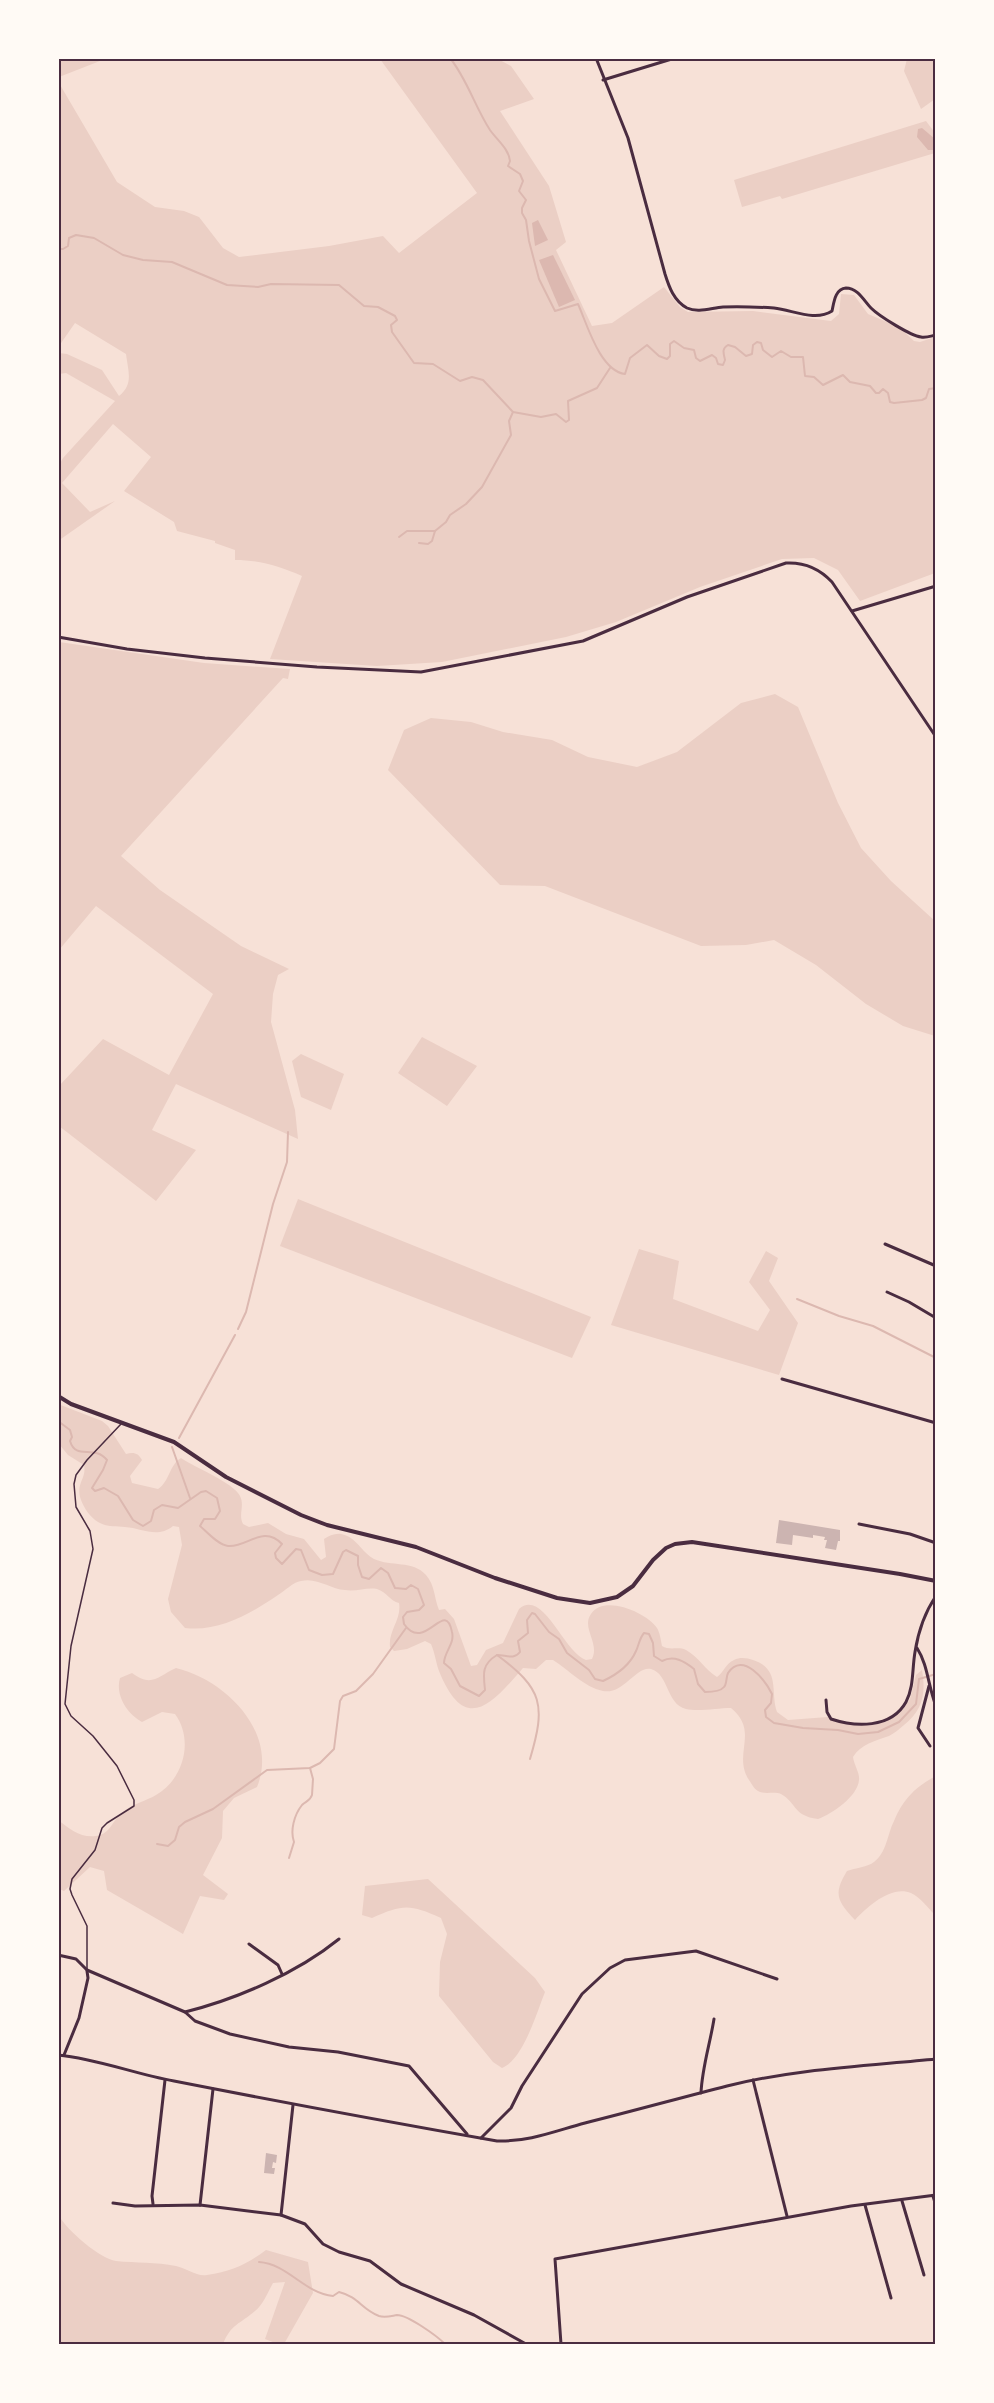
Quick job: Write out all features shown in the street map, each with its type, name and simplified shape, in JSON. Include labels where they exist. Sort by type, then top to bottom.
[{"type":"street","points":[[596,58],[628,138],[664,274],[673,295],[682,305],[698,310],[723,307],[774,308],[816,316],[825,315],[832,310],[836,294],[845,288],[856,291],[873,310],[913,334],[921,337],[936,335]]},
{"type":"street","points":[[603,80],[675,58]]},
{"type":"street","points":[[58,637],[127,649],[205,658],[421,672],[583,641],[687,597],[786,563],[805,564],[824,574],[852,611],[936,737]]},
{"type":"street","points":[[852,611],[936,586]]},
{"type":"street","points":[[885,1244],[936,1266]]},
{"type":"street","points":[[886,1292],[936,1318]]},
{"type":"street","points":[[782,1379],[936,1423]]},
{"type":"street","points":[[58,1396],[71,1404],[174,1442],[226,1477],[301,1515],[327,1525],[416,1547],[495,1578],[557,1598],[590,1603],[617,1597],[633,1586],[653,1560],[666,1548],[675,1544],[692,1542],[936,1581]]},
{"type":"street","points":[[859,1524],[910,1534],[936,1543]]},
{"type":"street","points":[[826,1700],[827,1712],[831,1719],[846,1724],[865,1725],[898,1713],[910,1691],[916,1646],[922,1624],[936,1596]]},
{"type":"street","points":[[916,1646],[936,1706]]},
{"type":"street","points":[[929,1686],[918,1728],[930,1746]]},
{"type":"street","points":[[185,2012],[236,1996],[320,1955],[339,1939]]},
{"type":"street","points":[[249,1944],[278,1965],[282,1974]]},
{"type":"street","points":[[481,2138],[511,2108],[522,2086],[582,1994],[610,1968],[625,1960],[696,1951],[777,1979]]},
{"type":"street","points":[[58,1955],[76,1959],[87,1970],[185,2012],[195,2021],[230,2034],[289,2047],[338,2052],[409,2066],[469,2136]]},
{"type":"street","points":[[64,2055],[79,2018],[88,1978],[87,1970]]},
{"type":"street","points":[[701,2093],[702,2071],[714,2019]]},
{"type":"street","points":[[58,2055],[118,2066],[165,2080],[292,2105],[481,2138],[517,2141],[540,2137],[581,2124],[753,2080],[781,2075],[936,2060]]},
{"type":"street","points":[[153,2205],[152,2196],[165,2080]]},
{"type":"street","points":[[753,2080],[787,2216]]},
{"type":"street","points":[[200,2205],[213,2089]]},
{"type":"street","points":[[281,2215],[292,2105]]},
{"type":"street","points":[[561,2344],[555,2259],[787,2216],[865,2205],[934,2196],[936,2206]]},
{"type":"street","points":[[902,2201],[924,2275]]},
{"type":"street","points":[[112,2203],[135,2206],[200,2205],[281,2215],[305,2224],[323,2244],[339,2252],[370,2261],[400,2284],[474,2315],[526,2344]]},
{"type":"street","points":[[865,2205],[891,2298]]},
{"type":"lane","points":[[87,1970],[87,1926],[70,1889],[72,1879],[94,1850],[102,1828],[134,1806],[134,1800],[117,1766],[93,1736],[71,1716],[65,1704],[71,1646],[93,1549],[90,1532],[76,1507],[74,1495],[76,1475],[89,1457],[122,1423]]},
{"type":"shaded area","points":[[58,59],[99,59],[100,61],[59,77]]},
{"type":"shaded area","points":[[380,59],[498,59],[511,66],[534,99],[500,111],[549,186],[566,242],[556,250],[592,326],[612,323],[664,287],[680,307],[688,312],[753,311],[831,321],[839,314],[841,294],[854,295],[868,314],[899,327],[914,341],[920,342],[935,337],[935,573],[860,601],[838,570],[814,558],[782,559],[700,587],[616,622],[566,637],[442,662],[377,666],[270,659],[302,576],[269,564],[235,560],[235,550],[215,543],[215,541],[177,531],[174,522],[124,491],[151,457],[113,424],[62,483],[90,512],[115,501],[58,541],[58,467],[63,458],[115,401],[66,373],[59,374],[59,353],[67,354],[102,370],[119,396],[127,387],[129,377],[126,354],[75,323],[59,346],[59,83],[117,182],[155,207],[184,211],[199,217],[223,248],[239,257],[329,246],[383,236],[399,253],[477,193]]},
{"type":"shaded area","points":[[907,59],[935,59],[935,99],[921,109],[904,71]]},
{"type":"shaded area","points":[[926,121],[935,133],[935,153],[782,199],[780,196],[742,207],[734,180]]},
{"type":"shaded area","points":[[922,128],[935,139],[935,150],[928,150],[917,137],[918,129]]},
{"type":"shaded area","points":[[538,220],[548,240],[535,246],[532,223]]},
{"type":"shaded area","points":[[553,255],[575,300],[559,307],[539,260]]},
{"type":"shaded area","points":[[59,642],[204,663],[290,669],[288,679],[283,678],[121,856],[160,890],[241,946],[289,969],[278,975],[273,994],[271,1022],[295,1110],[298,1139],[176,1084],[152,1130],[196,1150],[156,1201],[59,1126],[59,1086],[103,1039],[169,1075],[213,994],[96,906],[59,950]]},
{"type":"shaded area","points":[[775,694],[798,707],[838,803],[861,848],[891,881],[935,921],[935,1036],[903,1026],[866,1004],[816,965],[774,940],[746,945],[701,946],[545,886],[500,885],[388,770],[404,730],[431,718],[471,722],[503,732],[552,740],[588,757],[637,767],[677,752],[741,703]]},
{"type":"shaded area","points":[[422,1037],[477,1066],[447,1106],[398,1073]]},
{"type":"shaded area","points":[[301,1054],[344,1074],[331,1110],[301,1097],[292,1061]]},
{"type":"shaded area","points":[[298,1199],[591,1317],[572,1358],[280,1246]]},
{"type":"shaded area","points":[[639,1249],[679,1261],[673,1299],[758,1331],[770,1310],[749,1282],[766,1251],[778,1258],[769,1281],[798,1323],[779,1375],[611,1325]]},
{"type":"shaded area","points":[[58,1404],[102,1421],[108,1426],[126,1454],[134,1453],[139,1456],[142,1460],[130,1476],[132,1483],[158,1489],[181,1458],[236,1491],[242,1503],[243,1524],[249,1527],[268,1523],[286,1534],[304,1539],[321,1560],[326,1557],[324,1539],[334,1534],[341,1534],[355,1541],[374,1559],[408,1565],[421,1570],[431,1583],[439,1610],[445,1609],[454,1619],[471,1666],[477,1665],[486,1650],[503,1643],[519,1609],[528,1605],[536,1607],[545,1614],[578,1655],[586,1660],[592,1659],[594,1647],[588,1619],[597,1608],[615,1606],[635,1612],[652,1622],[660,1635],[662,1646],[686,1650],[717,1677],[731,1661],[736,1659],[748,1659],[762,1664],[771,1675],[777,1712],[788,1720],[828,1717],[848,1723],[875,1724],[903,1709],[910,1699],[916,1675],[922,1670],[924,1686],[922,1700],[915,1713],[897,1731],[856,1753],[853,1757],[859,1775],[858,1786],[837,1809],[818,1819],[804,1815],[781,1794],[761,1792],[754,1788],[743,1761],[744,1726],[731,1708],[696,1710],[679,1706],[661,1677],[651,1669],[640,1671],[617,1689],[603,1691],[583,1682],[553,1660],[546,1660],[536,1669],[523,1668],[489,1702],[479,1707],[469,1708],[459,1703],[449,1691],[439,1671],[431,1644],[425,1641],[407,1649],[394,1651],[390,1647],[391,1636],[399,1614],[399,1603],[377,1589],[345,1590],[307,1580],[295,1583],[256,1609],[234,1620],[198,1629],[185,1628],[171,1612],[168,1599],[182,1545],[179,1527],[173,1526],[161,1532],[149,1532],[104,1525],[92,1518],[81,1500],[79,1489],[84,1474],[84,1465],[68,1455],[59,1444]]},
{"type":"shaded area","points":[[176,1668],[195,1674],[213,1684],[244,1712],[261,1747],[262,1767],[257,1787],[234,1798],[223,1811],[222,1838],[203,1875],[228,1894],[224,1900],[200,1896],[183,1934],[107,1890],[104,1871],[90,1867],[64,1891],[59,1889],[58,1820],[80,1834],[101,1835],[127,1809],[166,1788],[179,1769],[185,1747],[181,1724],[175,1714],[162,1712],[142,1722],[127,1709],[119,1691],[120,1678],[132,1673],[145,1680],[150,1680]]},
{"type":"shaded area","points":[[936,1777],[935,1915],[918,1898],[903,1891],[880,1899],[855,1920],[844,1908],[839,1897],[840,1886],[847,1871],[868,1865],[878,1858],[905,1801],[921,1785]]},
{"type":"shaded area","points":[[428,1879],[535,1978],[545,1992],[523,2046],[510,2063],[502,2068],[493,2062],[439,1996],[440,1962],[447,1934],[441,1918],[414,1908],[399,1908],[372,1918],[362,1915],[365,1886]]},
{"type":"shaded area","points":[[59,2216],[84,2243],[101,2255],[116,2261],[168,2265],[203,2275],[238,2267],[266,2250],[308,2262],[313,2293],[284,2344],[265,2339],[285,2282],[273,2283],[260,2305],[233,2328],[223,2344],[59,2344]]},
{"type":"building","points":[[779,1520],[840,1530],[840,1541],[838,1541],[836,1550],[825,1548],[827,1540],[824,1540],[825,1537],[813,1535],[813,1538],[793,1535],[792,1545],[776,1543]]},
{"type":"building","points":[[266,2153],[277,2155],[276,2163],[273,2162],[272,2168],[275,2168],[274,2174],[264,2173]]},
{"type":"waterway","points":[[450,58],[490,130],[507,152],[510,161],[508,166],[520,174],[523,181],[519,191],[526,200],[522,213],[526,220],[539,279],[555,311],[578,304],[595,345],[608,365],[616,371],[625,374],[630,358],[647,345],[659,356],[667,359],[670,356],[670,344],[674,341],[684,348],[694,350],[696,358],[700,361],[712,355],[718,364],[723,365],[724,350],[728,345],[735,347],[746,356],[752,354],[753,345],[757,342],[761,343],[763,350],[772,357],[781,351],[791,357],[803,357],[805,376],[814,377],[823,385],[843,375],[850,382],[870,386],[876,393],[883,389],[888,393],[890,402],[894,403],[922,400],[926,398],[929,389],[936,388]]},
{"type":"waterway","points":[[58,249],[68,246],[69,238],[76,235],[94,238],[123,255],[143,260],[172,262],[227,285],[258,287],[271,284],[339,285],[364,306],[378,307],[395,316],[397,320],[391,325],[392,332],[414,363],[433,364],[460,381],[472,377],[483,380],[513,412],[541,417],[556,414],[566,422],[569,420],[568,401],[597,388],[610,368]]},
{"type":"waterway","points":[[419,543],[428,544],[432,541],[435,531],[482,487],[511,435],[509,421],[513,412]]},
{"type":"waterway","points":[[399,537],[407,531],[435,531]]},
{"type":"waterway","points":[[238,1329],[246,1312],[273,1204],[287,1162],[288,1132]]},
{"type":"waterway","points":[[797,1299],[839,1316],[873,1326],[936,1358]]},
{"type":"waterway","points":[[179,1438],[235,1335]]},
{"type":"waterway","points":[[58,1421],[70,1430],[72,1437],[70,1441],[76,1450],[97,1453],[107,1460],[92,1488],[95,1491],[104,1488],[118,1496],[133,1520],[143,1526],[151,1521],[154,1510],[162,1505],[178,1508],[206,1491],[217,1498],[220,1511],[215,1519],[204,1519],[200,1526],[224,1545],[235,1546],[262,1536],[275,1538],[282,1544],[275,1553],[276,1558],[282,1564],[296,1549],[301,1550],[309,1570],[322,1575],[333,1574],[346,1550],[358,1556],[362,1577],[369,1579],[381,1568],[388,1573],[395,1588],[406,1589],[411,1585],[418,1589],[424,1605],[419,1610],[407,1612],[403,1617],[404,1624],[412,1632],[419,1633],[444,1620],[449,1623],[453,1636],[444,1663],[451,1669],[460,1686],[479,1696],[485,1690],[484,1674],[492,1658],[497,1655],[512,1656],[520,1652],[518,1641],[528,1633],[527,1620],[532,1613],[549,1632],[559,1639],[567,1653],[589,1670],[595,1679],[603,1681],[622,1669],[630,1661],[644,1633],[649,1634],[653,1643],[654,1656],[662,1661],[666,1659],[683,1661],[694,1669],[698,1684],[705,1692],[722,1689],[726,1684],[728,1673],[734,1667],[747,1666],[759,1675],[772,1694],[771,1703],[765,1710],[766,1717],[774,1723],[803,1728],[838,1730],[858,1734],[878,1732],[899,1722],[916,1704],[919,1679],[936,1674]]},
{"type":"waterway","points":[[172,1447],[190,1498]]},
{"type":"waterway","points":[[157,1844],[168,1846],[175,1840],[179,1827],[185,1822],[213,1809],[267,1770],[310,1768],[320,1763],[334,1749],[340,1701],[343,1696],[356,1691],[373,1674],[406,1628]]},
{"type":"waterway","points":[[497,1655],[524,1678],[537,1700],[538,1725],[530,1759]]},
{"type":"waterway","points":[[289,1858],[294,1842],[292,1833],[295,1818],[299,1809],[312,1795],[313,1779],[310,1768]]},
{"type":"waterway","points":[[259,2262],[279,2268],[323,2294],[333,2296],[339,2292],[346,2294],[379,2316],[397,2315],[408,2318],[445,2344]]},
{"type":"waterway","points":[[764,2344],[770,2344]]}]
